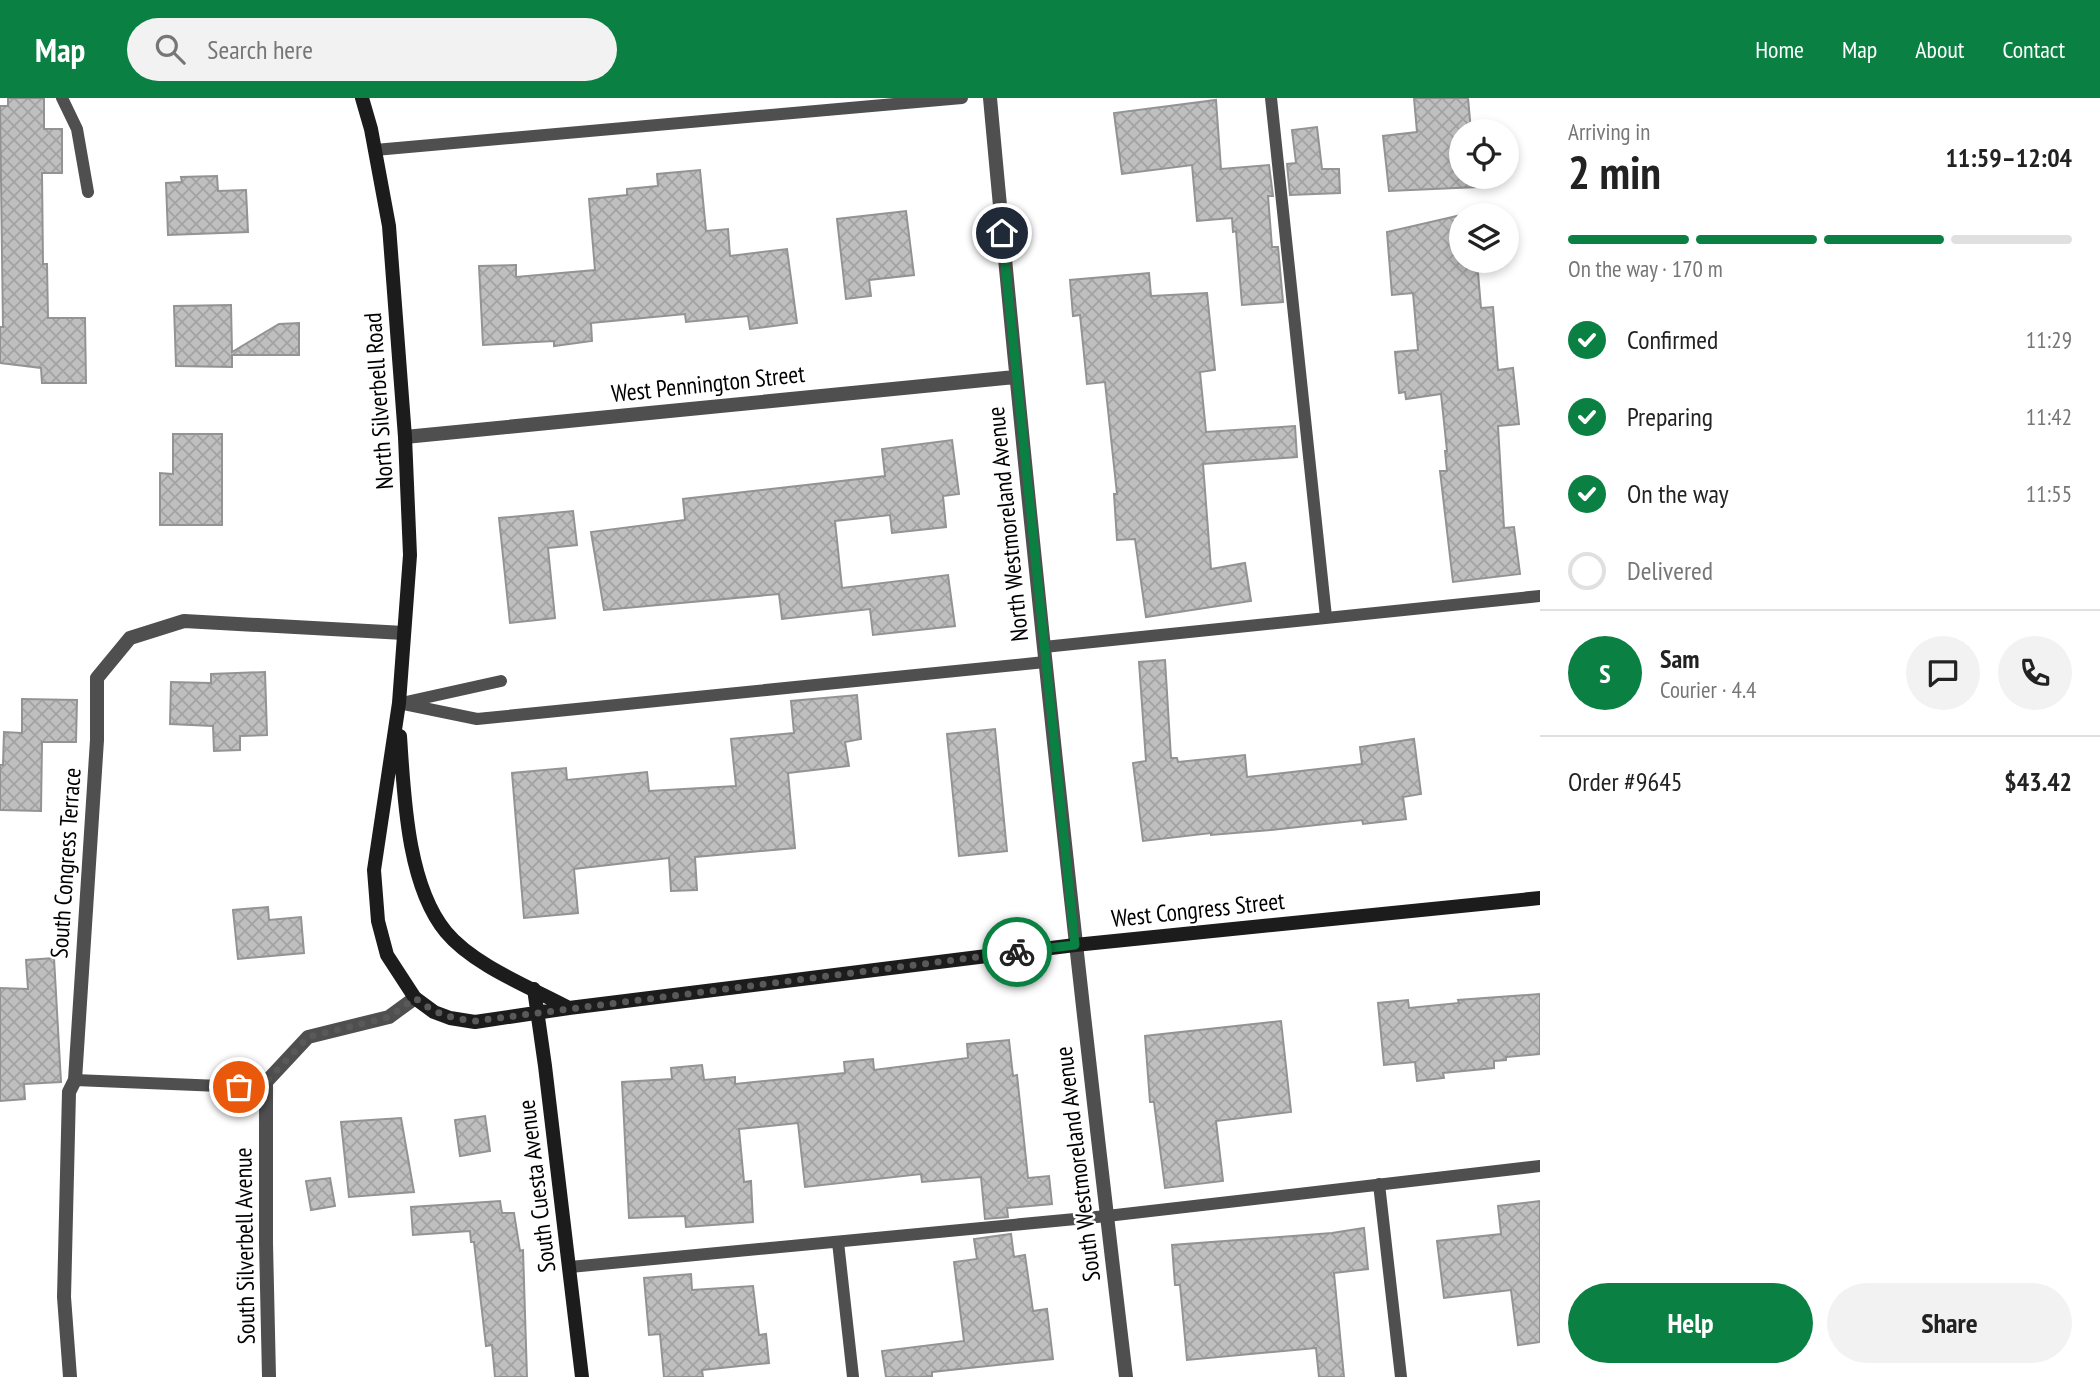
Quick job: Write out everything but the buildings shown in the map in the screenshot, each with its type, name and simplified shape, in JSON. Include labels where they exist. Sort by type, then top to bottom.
[{"type":"main road","name":"North Silverbell Road","points":[[362,98],[389,226],[405,437],[410,555],[399,703]]},
{"type":"main road","points":[[399,703],[405,799],[416,864],[427,904],[447,934],[483,963],[569,1008]]},
{"type":"main road","points":[[399,703],[374,870],[378,921],[387,955],[415,998]]},
{"type":"main road","name":"West Congress Street","points":[[415,998],[434,1012],[450,1018],[475,1021],[1075,945],[1540,898]]},
{"type":"main road","name":"South Cuesta Avenue","points":[[534,989],[582,1377]]},
{"type":"street","name":"North Westmoreland Avenue","points":[[990,98],[1015,377],[1075,945]]},
{"type":"street","name":"West Pennington Street","points":[[405,437],[1015,377]]},
{"type":"street","name":"South Congress Terrace","points":[[70,1377],[64,1284],[69,1093],[75,1080],[97,740],[97,678],[130,638],[184,621],[404,633]]},
{"type":"street","name":"South Westmoreland Avenue","points":[[1075,945],[1126,1377]]},
{"type":"street","points":[[267,1088],[266,1082],[308,1037],[389,1017],[415,998]]},
{"type":"street","name":"South Silverbell Avenue","points":[[267,1088],[265,1243],[269,1377]]},
{"type":"lane","points":[[62,98],[77,129],[88,192]]},
{"type":"lane","points":[[375,150],[962,98]]},
{"type":"lane","points":[[1271,98],[1326,617]]},
{"type":"lane","points":[[399,703],[477,719],[1044,655],[1326,617],[1540,596]]},
{"type":"lane","points":[[399,703],[500,681]]},
{"type":"lane","points":[[75,1080],[267,1088]]},
{"type":"lane","points":[[570,1267],[1107,1216],[1540,1166]]},
{"type":"lane","points":[[1379,1184],[1401,1377]]},
{"type":"lane","points":[[838,1242],[853,1377]]},
{"type":"way so far","points":[[239,1087],[267,1088],[266,1082],[308,1037],[389,1017],[415,998],[434,1012],[450,1018],[475,1021],[1017,952]]},
{"type":"route","points":[[1002,233],[1075,945],[1017,952]]}]
